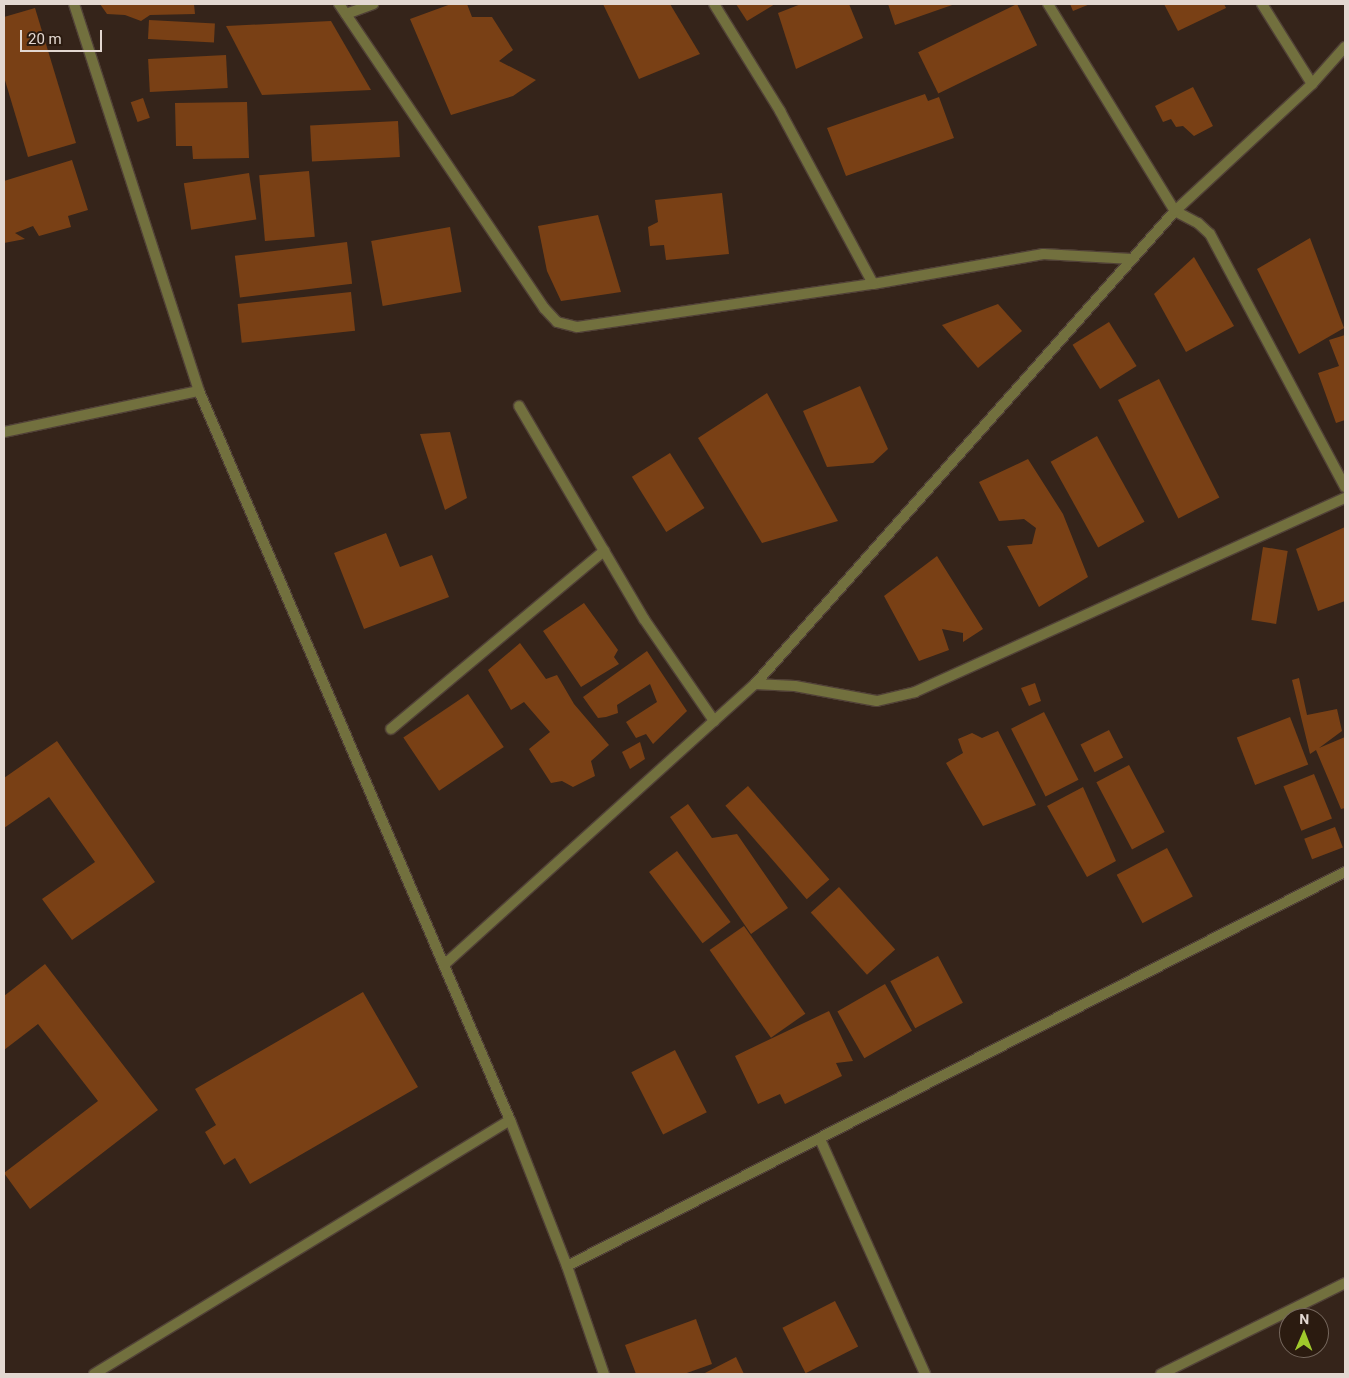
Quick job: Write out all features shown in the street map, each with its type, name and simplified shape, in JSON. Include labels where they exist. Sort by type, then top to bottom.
[{"type":"street","points":[[74,4],[200,391],[510,1120],[567,1266],[604,1374]]},
{"type":"street","points":[[339,4],[544,308],[557,322],[577,327],[873,284],[1043,254],[1132,259]]},
{"type":"street","points":[[346,14],[374,4]]},
{"type":"street","points":[[714,4],[780,111],[873,284]]},
{"type":"street","points":[[1048,4],[1175,210],[1198,223],[1210,234],[1345,487]]},
{"type":"street","points":[[1262,4],[1312,84]]},
{"type":"street","points":[[445,964],[755,684],[1175,210],[1312,84],[1345,47]]},
{"type":"street","points":[[4,432],[200,391]]},
{"type":"street","points":[[519,406],[644,619],[714,721]]},
{"type":"street","points":[[755,684],[794,686],[877,701],[915,692],[1345,498]]},
{"type":"street","points":[[391,729],[604,551]]},
{"type":"street","points":[[567,1266],[1345,872]]},
{"type":"street","points":[[94,1374],[510,1120]]},
{"type":"street","points":[[820,1139],[925,1374]]},
{"type":"street","points":[[1161,1374],[1345,1283]]},
{"type":"building","points":[[100,4],[194,4],[195,14],[150,15],[141,21],[125,15],[107,14]]},
{"type":"building","points":[[451,4],[467,4],[472,17],[492,17],[513,50],[499,61],[536,80],[513,96],[451,115],[410,19]]},
{"type":"building","points":[[603,4],[670,4],[700,54],[639,79]]},
{"type":"building","points":[[736,4],[775,4],[747,21]]},
{"type":"building","points":[[801,4],[849,4],[863,38],[796,69],[778,13]]},
{"type":"building","points":[[888,4],[955,4],[895,25]]},
{"type":"building","points":[[1017,4],[1037,45],[938,94],[918,52]]},
{"type":"building","points":[[1070,4],[1090,4],[1073,11]]},
{"type":"building","points":[[1164,4],[1224,4],[1226,8],[1178,31]]},
{"type":"building","points":[[35,8],[76,143],[28,157],[4,77],[4,17]]},
{"type":"building","points":[[149,20],[215,23],[214,42],[148,39]]},
{"type":"building","points":[[331,21],[371,90],[262,95],[226,26]]},
{"type":"building","points":[[226,55],[228,88],[150,92],[148,59]]},
{"type":"building","points":[[1193,87],[1213,126],[1194,136],[1183,126],[1176,127],[1171,119],[1163,122],[1155,106]]},
{"type":"building","points":[[925,94],[928,101],[939,97],[954,138],[846,176],[827,128]]},
{"type":"building","points":[[143,98],[150,118],[138,122],[131,102]]},
{"type":"building","points":[[247,102],[249,158],[193,159],[192,146],[176,146],[175,103]]},
{"type":"building","points":[[398,121],[400,157],[312,162],[310,126]]},
{"type":"building","points":[[72,160],[88,210],[68,216],[71,227],[39,236],[33,226],[15,233],[25,239],[4,243],[4,181]]},
{"type":"building","points":[[309,171],[315,237],[265,241],[259,175]]},
{"type":"building","points":[[249,173],[256,219],[191,230],[184,183]]},
{"type":"building","points":[[722,193],[729,254],[666,260],[664,245],[650,246],[648,227],[658,222],[655,200]]},
{"type":"building","points":[[598,215],[621,292],[561,301],[547,271],[538,226]]},
{"type":"building","points":[[450,227],[461,292],[383,306],[371,241]]},
{"type":"building","points":[[1310,238],[1344,328],[1299,354],[1257,269]]},
{"type":"building","points":[[347,242],[352,284],[240,297],[235,256]]},
{"type":"building","points":[[1194,257],[1234,326],[1186,352],[1154,294]]},
{"type":"building","points":[[351,292],[355,331],[242,343],[238,304]]},
{"type":"building","points":[[998,304],[1022,331],[978,368],[942,325]]},
{"type":"building","points":[[1109,322],[1137,366],[1100,389],[1073,345]]},
{"type":"building","points":[[1345,335],[1345,420],[1336,423],[1318,373],[1339,366],[1329,340]]},
{"type":"building","points":[[1159,379],[1219,498],[1178,518],[1118,400]]},
{"type":"building","points":[[860,386],[888,449],[873,463],[827,467],[803,411]]},
{"type":"building","points":[[767,393],[838,521],[762,543],[698,438]]},
{"type":"building","points":[[450,432],[467,498],[445,510],[420,434]]},
{"type":"building","points":[[1097,436],[1145,522],[1098,547],[1051,462]]},
{"type":"building","points":[[670,453],[704,508],[666,532],[632,477]]},
{"type":"building","points":[[1028,459],[1063,514],[1088,577],[1039,607],[1007,546],[1032,544],[1036,528],[1024,519],[999,521],[979,482]]},
{"type":"building","points":[[1345,527],[1345,601],[1318,611],[1296,549]]},
{"type":"building","points":[[386,533],[400,567],[432,555],[449,597],[364,629],[334,553]]},
{"type":"building","points":[[1263,547],[1288,551],[1276,624],[1251,620]]},
{"type":"building","points":[[937,556],[983,629],[963,642],[963,633],[942,629],[949,650],[919,661],[884,596]]},
{"type":"building","points":[[584,603],[618,650],[614,657],[619,664],[581,687],[543,631]]},
{"type":"building","points":[[520,643],[546,679],[557,675],[574,704],[609,745],[591,761],[595,776],[573,787],[562,781],[551,783],[529,749],[550,732],[524,702],[511,710],[488,670]]},
{"type":"building","points":[[647,651],[687,711],[653,744],[646,734],[636,738],[626,722],[657,702],[650,684],[617,705],[618,713],[606,717],[598,718],[583,697]]},
{"type":"building","points":[[1299,678],[1307,715],[1337,709],[1342,731],[1319,748],[1345,737],[1345,808],[1341,809],[1316,750],[1310,754],[1292,680]]},
{"type":"building","points":[[1035,683],[1041,701],[1029,706],[1021,688]]},
{"type":"building","points":[[468,694],[504,747],[439,791],[403,738]]},
{"type":"building","points":[[1044,712],[1079,780],[1046,797],[1011,729]]},
{"type":"building","points":[[1290,717],[1308,765],[1255,785],[1237,737]]},
{"type":"building","points":[[1109,730],[1123,758],[1095,772],[1080,745]]},
{"type":"building","points":[[998,731],[1036,805],[983,826],[946,763],[963,753],[958,739],[972,733],[982,738]]},
{"type":"building","points":[[57,741],[155,882],[72,940],[42,899],[95,862],[49,797],[4,828],[4,778]]},
{"type":"building","points":[[640,742],[645,759],[630,769],[622,752]]},
{"type":"building","points":[[1129,765],[1165,832],[1132,849],[1096,782]]},
{"type":"building","points":[[1314,774],[1332,819],[1301,831],[1283,786]]},
{"type":"building","points":[[748,786],[829,880],[807,899],[725,806]]},
{"type":"building","points":[[1083,787],[1116,861],[1087,877],[1047,806]]},
{"type":"building","points":[[688,804],[712,838],[737,834],[788,908],[751,934],[670,817]]},
{"type":"building","points":[[1335,827],[1343,848],[1312,859],[1304,839]]},
{"type":"building","points":[[1167,848],[1193,897],[1142,923],[1117,875]]},
{"type":"building","points":[[677,851],[731,922],[703,943],[649,872]]},
{"type":"building","points":[[839,887],[895,949],[867,975],[811,912]]},
{"type":"building","points":[[744,926],[805,1014],[771,1038],[710,950]]},
{"type":"building","points":[[938,956],[963,1003],[915,1028],[890,981]]},
{"type":"building","points":[[45,964],[158,1110],[30,1209],[4,1173],[98,1101],[38,1024],[4,1050],[4,996]]},
{"type":"building","points":[[885,984],[912,1031],[864,1058],[837,1012]]},
{"type":"building","points":[[363,992],[418,1087],[250,1184],[235,1158],[224,1165],[205,1132],[216,1125],[195,1089]]},
{"type":"building","points":[[829,1011],[853,1061],[836,1063],[842,1076],[785,1104],[780,1094],[758,1104],[735,1056]]},
{"type":"building","points":[[675,1050],[707,1112],[663,1135],[631,1072]]},
{"type":"building","points":[[835,1301],[858,1346],[806,1373],[782,1328]]},
{"type":"building","points":[[696,1319],[712,1364],[684,1374],[636,1374],[625,1345]]},
{"type":"building","points":[[736,1357],[744,1374],[703,1374]]}]
